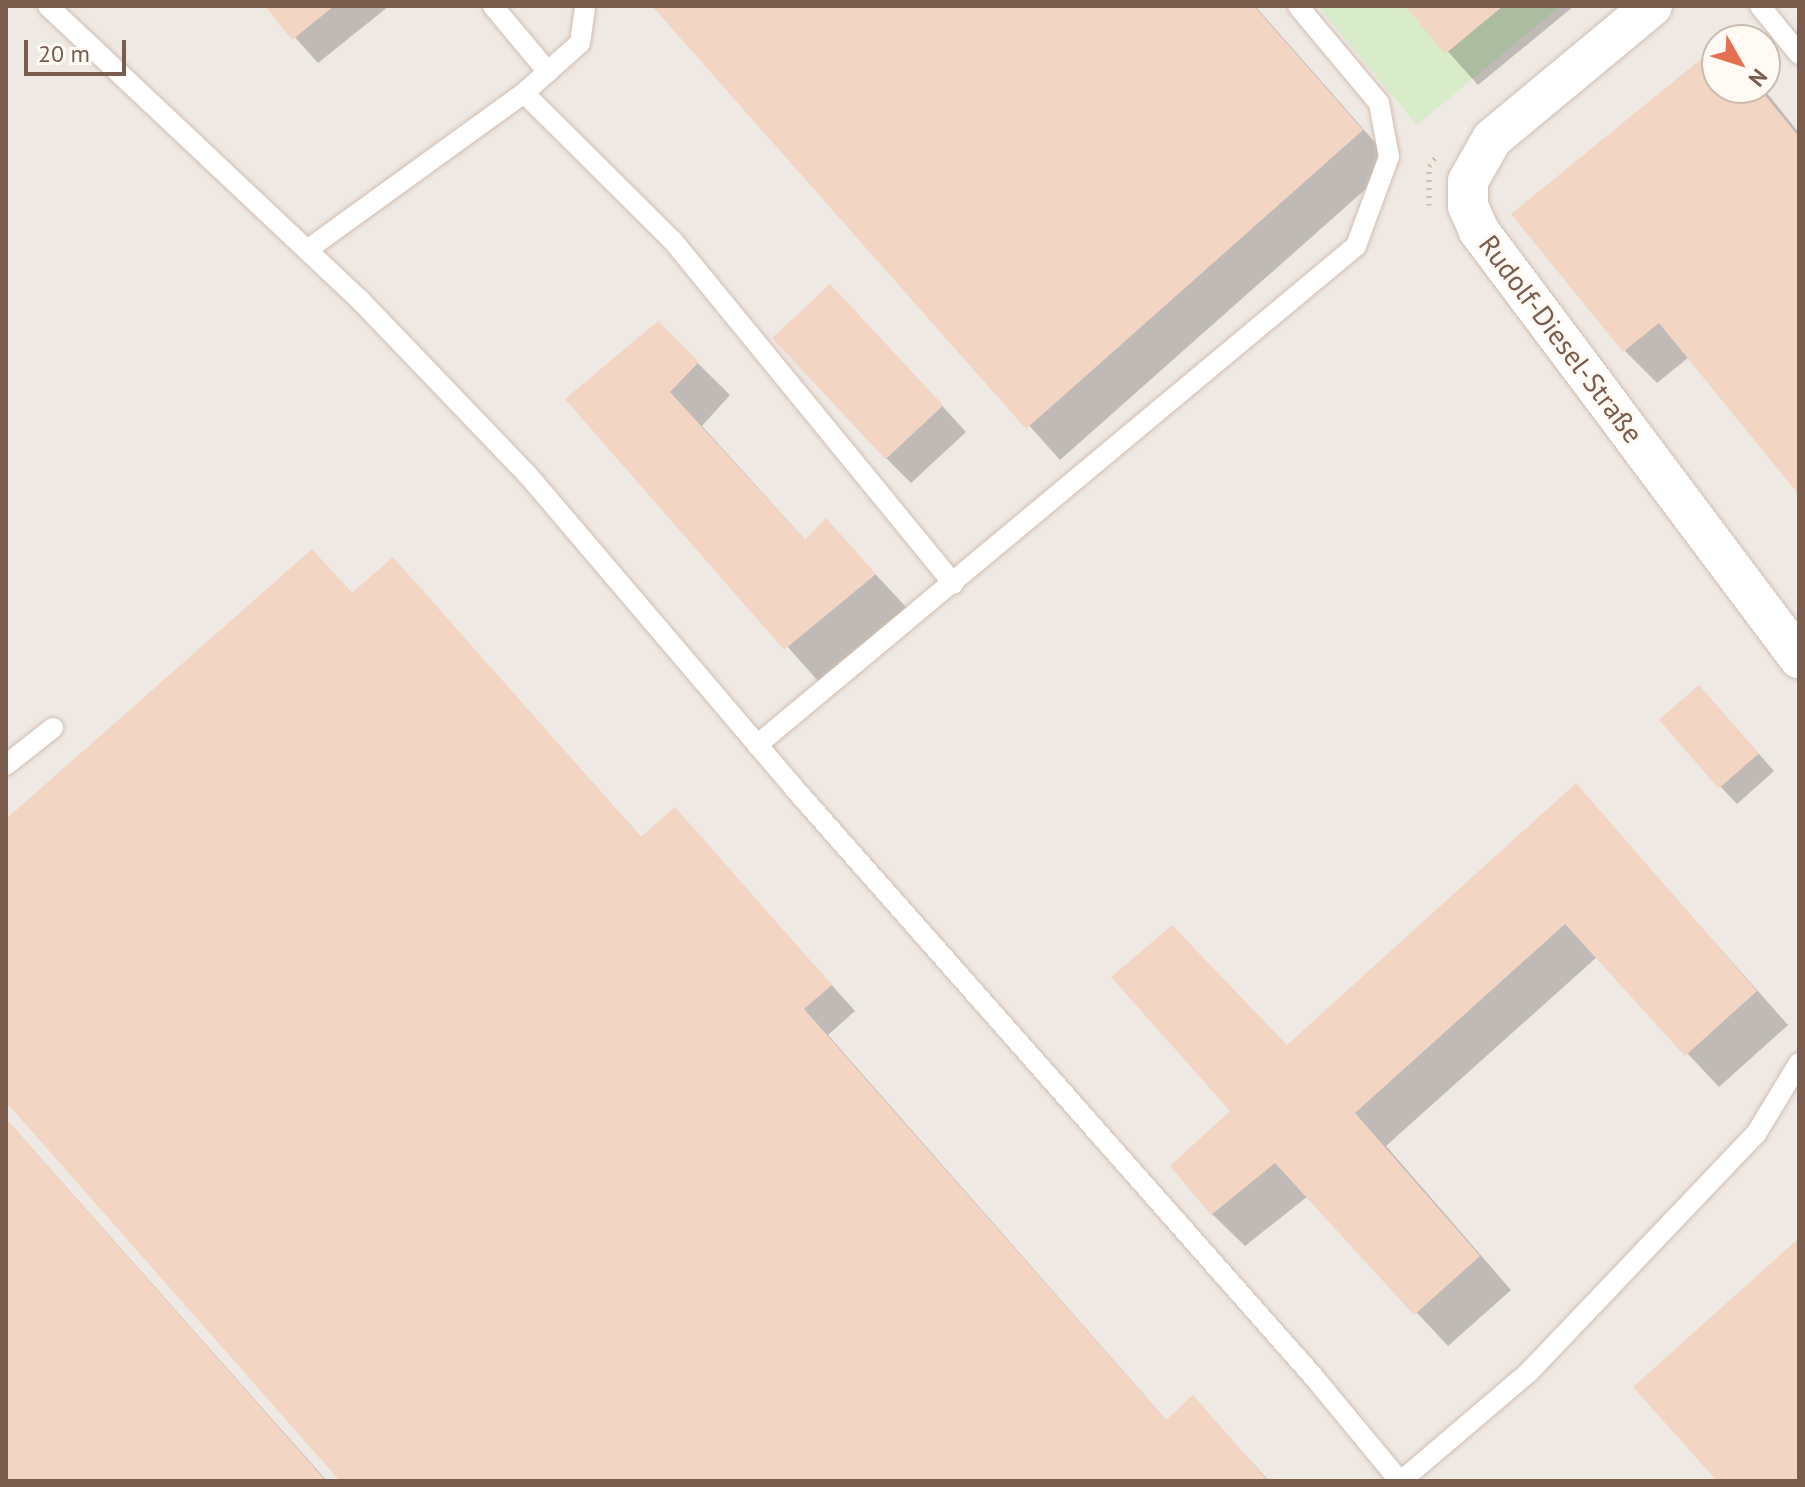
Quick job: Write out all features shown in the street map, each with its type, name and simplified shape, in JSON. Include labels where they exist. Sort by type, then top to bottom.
[{"type":"street","name":"Rudolf-Diesel-Straße","points":[[1652,6],[1492,139],[1468,181],[1468,206],[1479,231],[1799,658]]},
{"type":"lane","points":[[48,6],[307,250],[527,474],[757,745],[1401,1481],[1529,1372],[1745,1145],[1799,1063]]},
{"type":"lane","points":[[493,6],[548,72]]},
{"type":"lane","points":[[307,250],[524,93],[548,72],[580,43],[585,6]]},
{"type":"lane","points":[[757,745],[1356,246],[1389,157],[1379,103],[1298,6]]},
{"type":"lane","points":[[1760,6],[1799,54]]},
{"type":"lane","points":[[524,93],[673,241],[954,584]]},
{"type":"lane","points":[[6,765],[53,728]]},
{"type":"shaded area","points":[[6,6],[1799,6],[1799,1481],[6,1481]]},
{"type":"green space","points":[[1318,6],[1560,6],[1417,125]]},
{"type":"building","points":[[265,6],[334,6],[292,40]]},
{"type":"building","points":[[652,6],[1254,6],[1363,130],[1026,429]]},
{"type":"building","points":[[1405,6],[1503,6],[1445,54]]},
{"type":"building","points":[[1701,59],[1701,104],[1772,104],[1799,137],[1799,495],[1659,323],[1623,352],[1511,214]]},
{"type":"building","points":[[830,284],[943,405],[885,459],[772,338]]},
{"type":"building","points":[[658,321],[699,362],[670,392],[805,540],[826,518],[876,574],[784,650],[565,399]]},
{"type":"building","points":[[312,549],[352,593],[393,557],[641,837],[675,807],[832,985],[804,1009],[1166,1420],[1193,1395],[1268,1481],[340,1481],[6,1102],[6,819]]},
{"type":"building","points":[[1699,685],[1759,754],[1719,788],[1659,720]]},
{"type":"building","points":[[1576,783],[1757,991],[1685,1056],[1565,924],[1355,1113],[1480,1256],[1414,1315],[1275,1163],[1211,1215],[1170,1166],[1230,1111],[1111,977],[1172,925],[1287,1045]]},
{"type":"building","points":[[6,1119],[326,1481],[6,1481]]},
{"type":"building","points":[[1799,1238],[1799,1481],[1717,1481],[1633,1387]]}]
